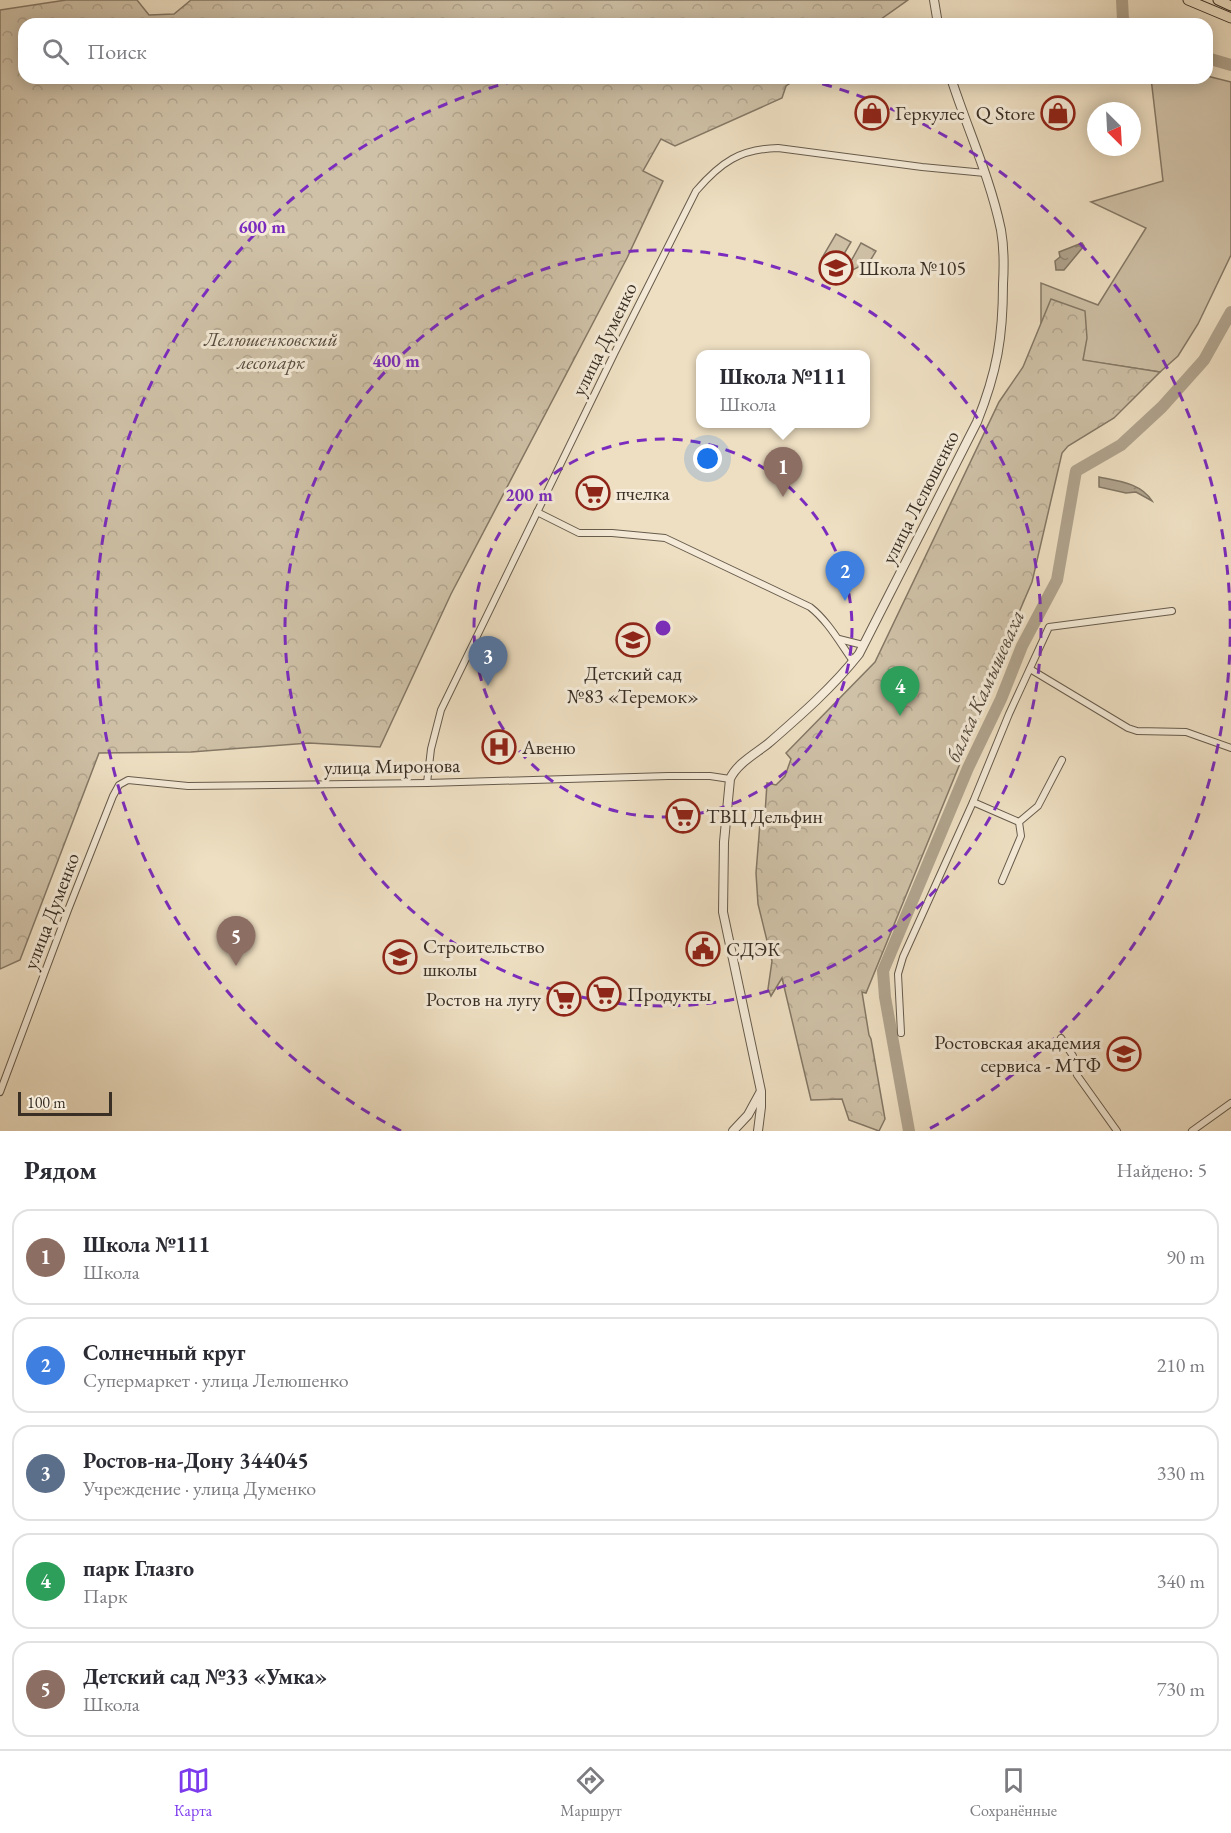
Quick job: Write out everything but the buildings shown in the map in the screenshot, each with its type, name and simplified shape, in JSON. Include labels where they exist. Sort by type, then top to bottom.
[{"type":"main road","points":[[1188,0],[1231,18]]},
{"type":"main road","points":[[1218,0],[1231,6]]},
{"type":"street","points":[[934,0],[937,18]]},
{"type":"street","name":"улица Лелюшенко","points":[[730,779],[733,771],[791,723],[838,679],[853,661],[977,422],[990,385],[1000,349],[1003,320],[1002,237],[985,173],[953,84]]},
{"type":"street","name":"улица Думенко","points":[[427,783],[431,749],[441,710],[696,191],[712,172],[733,157],[758,148],[778,148],[985,173]]},
{"type":"street","points":[[537,512],[579,534],[612,533],[664,538],[810,607],[819,614],[853,661]]},
{"type":"street","points":[[901,1033],[898,974],[903,957],[1049,627],[1172,611]]},
{"type":"street","points":[[838,638],[863,645]]},
{"type":"street","points":[[1030,669],[1128,728],[1137,731],[1186,732],[1231,747]]},
{"type":"street","points":[[1019,822],[1038,806],[1062,760]]},
{"type":"street","name":"улица Миронова","points":[[128,780],[174,786],[427,783],[668,776],[710,776],[730,779]]},
{"type":"street","points":[[730,779],[724,842],[723,912],[761,1091],[758,1131]]},
{"type":"street","name":"улица Думенко","points":[[0,1092],[113,796],[120,785],[128,780]]},
{"type":"street","points":[[973,802],[1019,822]]},
{"type":"street","points":[[1002,881],[1021,836],[1019,822]]},
{"type":"street","points":[[1061,1038],[1073,1056],[1073,1066],[1077,1075],[1117,1131]]},
{"type":"street","points":[[733,1131],[748,1115],[761,1091]]},
{"type":"street","points":[[1192,1131],[1231,1103]]},
{"type":"green space","name":"Лелюшенковский лесопарк","points":[[66,0],[137,0],[149,15],[174,14],[191,0],[908,0],[882,18],[18,18],[18,84],[789,84],[782,98],[675,146],[661,139],[643,171],[663,181],[627,258],[451,594],[380,747],[309,743],[191,752],[99,753],[20,960],[0,969],[0,10]]},
{"type":"green space","points":[[1213,78],[1231,82],[1231,255],[1198,324],[1178,356],[1160,372],[1041,354],[1041,283],[1098,305],[1146,228],[1091,202],[1163,181],[1152,84],[1213,84]]},
{"type":"green space","points":[[836,234],[851,242],[837,266],[822,258]]},
{"type":"green space","points":[[861,243],[876,251],[870,261],[845,272]]},
{"type":"green space","points":[[1051,299],[1085,311],[1087,338],[1083,360],[1160,372],[1114,418],[1068,446],[1062,453],[1032,582],[866,993],[862,992],[885,1119],[879,1131],[849,1120],[842,1099],[811,1100],[782,978],[771,996],[768,989],[772,961],[758,904],[756,873],[760,823],[765,814],[767,783],[776,785],[785,776],[791,759],[786,753],[875,662],[999,402],[1023,367]]},
{"type":"water","points":[[1082,243],[1084,246],[1064,270],[1056,270],[1055,261],[1060,257],[1059,252]]},
{"type":"water","points":[[1099,477],[1142,490],[1152,501],[1136,492],[1126,493],[1099,487]]},
{"type":"waterway","name":"балка Камышеваха","points":[[1122,0],[1123,18]]},
{"type":"waterway","name":"балка Камышеваха","points":[[1213,60],[1231,65]]},
{"type":"waterway","name":"балка Камышеваха","points":[[909,1131],[885,997],[883,971],[1022,646],[1057,580],[1076,471],[1121,445],[1162,407],[1204,360],[1231,312]]},
{"type":"place","name":"Геркулес","points":[[872,113]]},
{"type":"place","name":"Q Store","points":[[1058,113]]},
{"type":"place","name":"Школа №105","points":[[836,268]]},
{"type":"place","name":"пчелка","points":[[593,493]]},
{"type":"place","name":"Школа №111","points":[[783,497]]},
{"type":"place","name":"Солнечный круг","points":[[845,601]]},
{"type":"place","name":"Детский сад №83 «Теремок»","points":[[633,640]]},
{"type":"place","name":"Ростов-на-Дону 344045","points":[[488,686]]},
{"type":"place","name":"парк Глазго","points":[[900,716]]},
{"type":"place","name":"Авеню","points":[[499,747]]},
{"type":"place","name":"ТВЦ Дельфин","points":[[683,816]]},
{"type":"place","name":"СДЭК","points":[[703,949]]},
{"type":"place","name":"Строительство школы","points":[[400,957]]},
{"type":"place","name":"Детский сад №33 «Умка»","points":[[236,966]]},
{"type":"place","name":"Продукты","points":[[604,994]]},
{"type":"place","name":"Ростов на лугу","points":[[564,999]]},
{"type":"place","name":"Ростовская академия сервиса - МТФ","points":[[1124,1054]]}]
